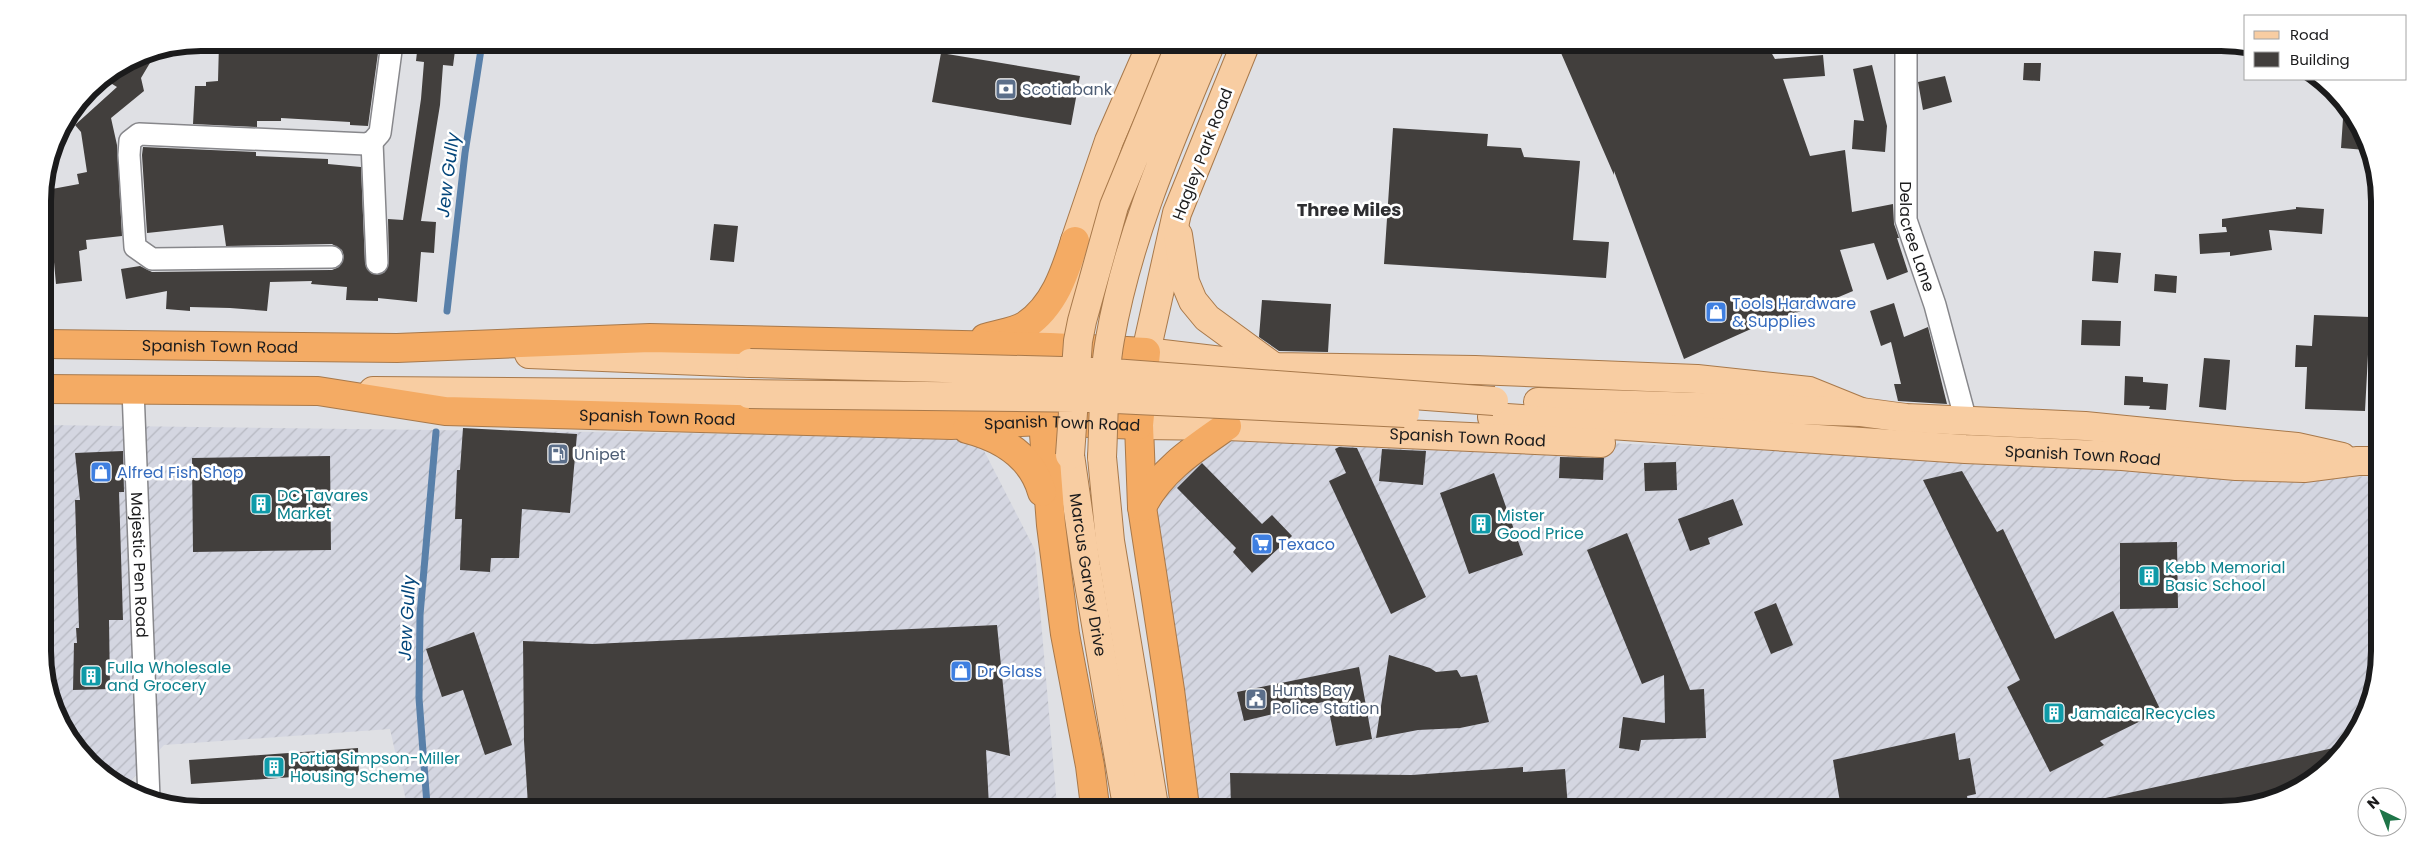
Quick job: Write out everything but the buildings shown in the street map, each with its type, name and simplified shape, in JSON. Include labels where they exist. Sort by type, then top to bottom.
[{"type":"highway","points":[[922,344],[980,339],[1026,325],[1052,299],[1062,279],[1075,241]]},
{"type":"highway","name":"Spanish Town Road","points":[[52,344],[397,348],[650,338],[1050,347],[1146,352]]},
{"type":"highway","name":"Marcus Garvey Drive","points":[[1050,347],[1043,421],[1051,525],[1065,634],[1090,766],[1094,801]]},
{"type":"highway","points":[[1146,352],[1139,425],[1142,507],[1184,801]]},
{"type":"highway","name":"Spanish Town Road","points":[[52,389],[318,391],[445,411],[951,425],[1043,421],[1139,425]]},
{"type":"highway","points":[[951,425],[989,434],[1028,462],[1038,475],[1051,525]]},
{"type":"highway","points":[[1142,507],[1151,489],[1167,472],[1227,426]]},
{"type":"main road","points":[[1050,347],[1075,241],[1109,141],[1148,51]]},
{"type":"main road","points":[[1161,51],[1188,82],[1194,118],[1177,213],[1180,258],[1185,282],[1193,301],[1207,318],[1274,367]]},
{"type":"main road","name":"Marcus Garvey Drive","points":[[1126,801],[1086,566],[1070,455],[1078,341],[1114,206],[1178,51]]},
{"type":"main road","name":"Hagley Park Road","points":[[1109,341],[1131,246],[1157,172],[1207,51]]},
{"type":"main road","name":"Hagley Park Road","points":[[1146,352],[1177,213],[1242,51]]},
{"type":"main road","name":"Marcus Garvey Drive","points":[[1109,341],[1103,466],[1110,541],[1153,801]]},
{"type":"main road","name":"Spanish Town Road","points":[[397,348],[750,363],[1099,372],[1808,439],[2122,456],[2275,467],[2304,468],[2367,461]]},
{"type":"main road","name":"Spanish Town Road","points":[[1146,352],[1274,367],[1475,370],[1697,379],[1809,391],[1861,412]]},
{"type":"main road","name":"Spanish Town Road","points":[[318,391],[1095,398],[1493,409],[1861,412],[1966,421],[2085,426],[2297,447],[2367,461]]},
{"type":"main road","name":"Spanish Town Road","points":[[1139,425],[1227,426],[1606,443],[1740,444],[1808,439]]},
{"type":"street","points":[[332,257],[152,259],[143,254],[135,247],[129,155],[130,142],[139,134],[366,144],[372,142],[380,132],[391,51]]},
{"type":"street","name":"Delacree Lane","points":[[1906,51],[1906,220],[1935,305],[1966,421]]},
{"type":"street","points":[[372,142],[377,263]]},
{"type":"street","name":"Majestic Pen Road","points":[[133,390],[150,791]]},
{"type":"shaded area","points":[[51,425],[977,437],[1035,550],[1057,801],[406,801],[390,729],[164,745],[129,782],[102,764],[88,750],[67,717],[59,699],[54,680],[51,651]]},
{"type":"shaded area","points":[[1227,426],[2371,477],[2371,651],[2369,670],[2366,690],[2359,708],[2351,726],[2334,750],[2320,764],[2296,781],[2260,796],[2250,798],[2231,800],[1198,801],[1150,508]]},
{"type":"waterway","name":"Jew Gully","points":[[447,311],[465,153],[481,51]]},
{"type":"waterway","name":"Jew Gully","points":[[427,801],[419,698],[420,615],[436,432]]},
{"type":"place","name":"Scotiabank","points":[[1006,89]]},
{"type":"place","name":"Tools Hardware & Supplies","points":[[1716,312]]},
{"type":"place","name":"Unipet","points":[[558,454]]},
{"type":"place","name":"Alfred Fish Shop","points":[[101,472]]},
{"type":"place","name":"DC Tavares Market","points":[[261,504]]},
{"type":"place","name":"Mister Good Price","points":[[1481,524]]},
{"type":"place","name":"Texaco","points":[[1262,544]]},
{"type":"place","name":"Kebb Memorial Basic School","points":[[2149,576]]},
{"type":"place","name":"Dr Glass","points":[[961,671]]},
{"type":"place","name":"Fulla Wholesale and Grocery","points":[[91,676]]},
{"type":"place","name":"Hunts Bay Police Station","points":[[1256,699]]},
{"type":"place","name":"Jamaica Recycles","points":[[2054,713]]},
{"type":"place","name":"Portia Simpson-Miller Housing Scheme","points":[[274,767]]},
{"type":"district","name":"Three Miles","points":[[1349,210]]}]
